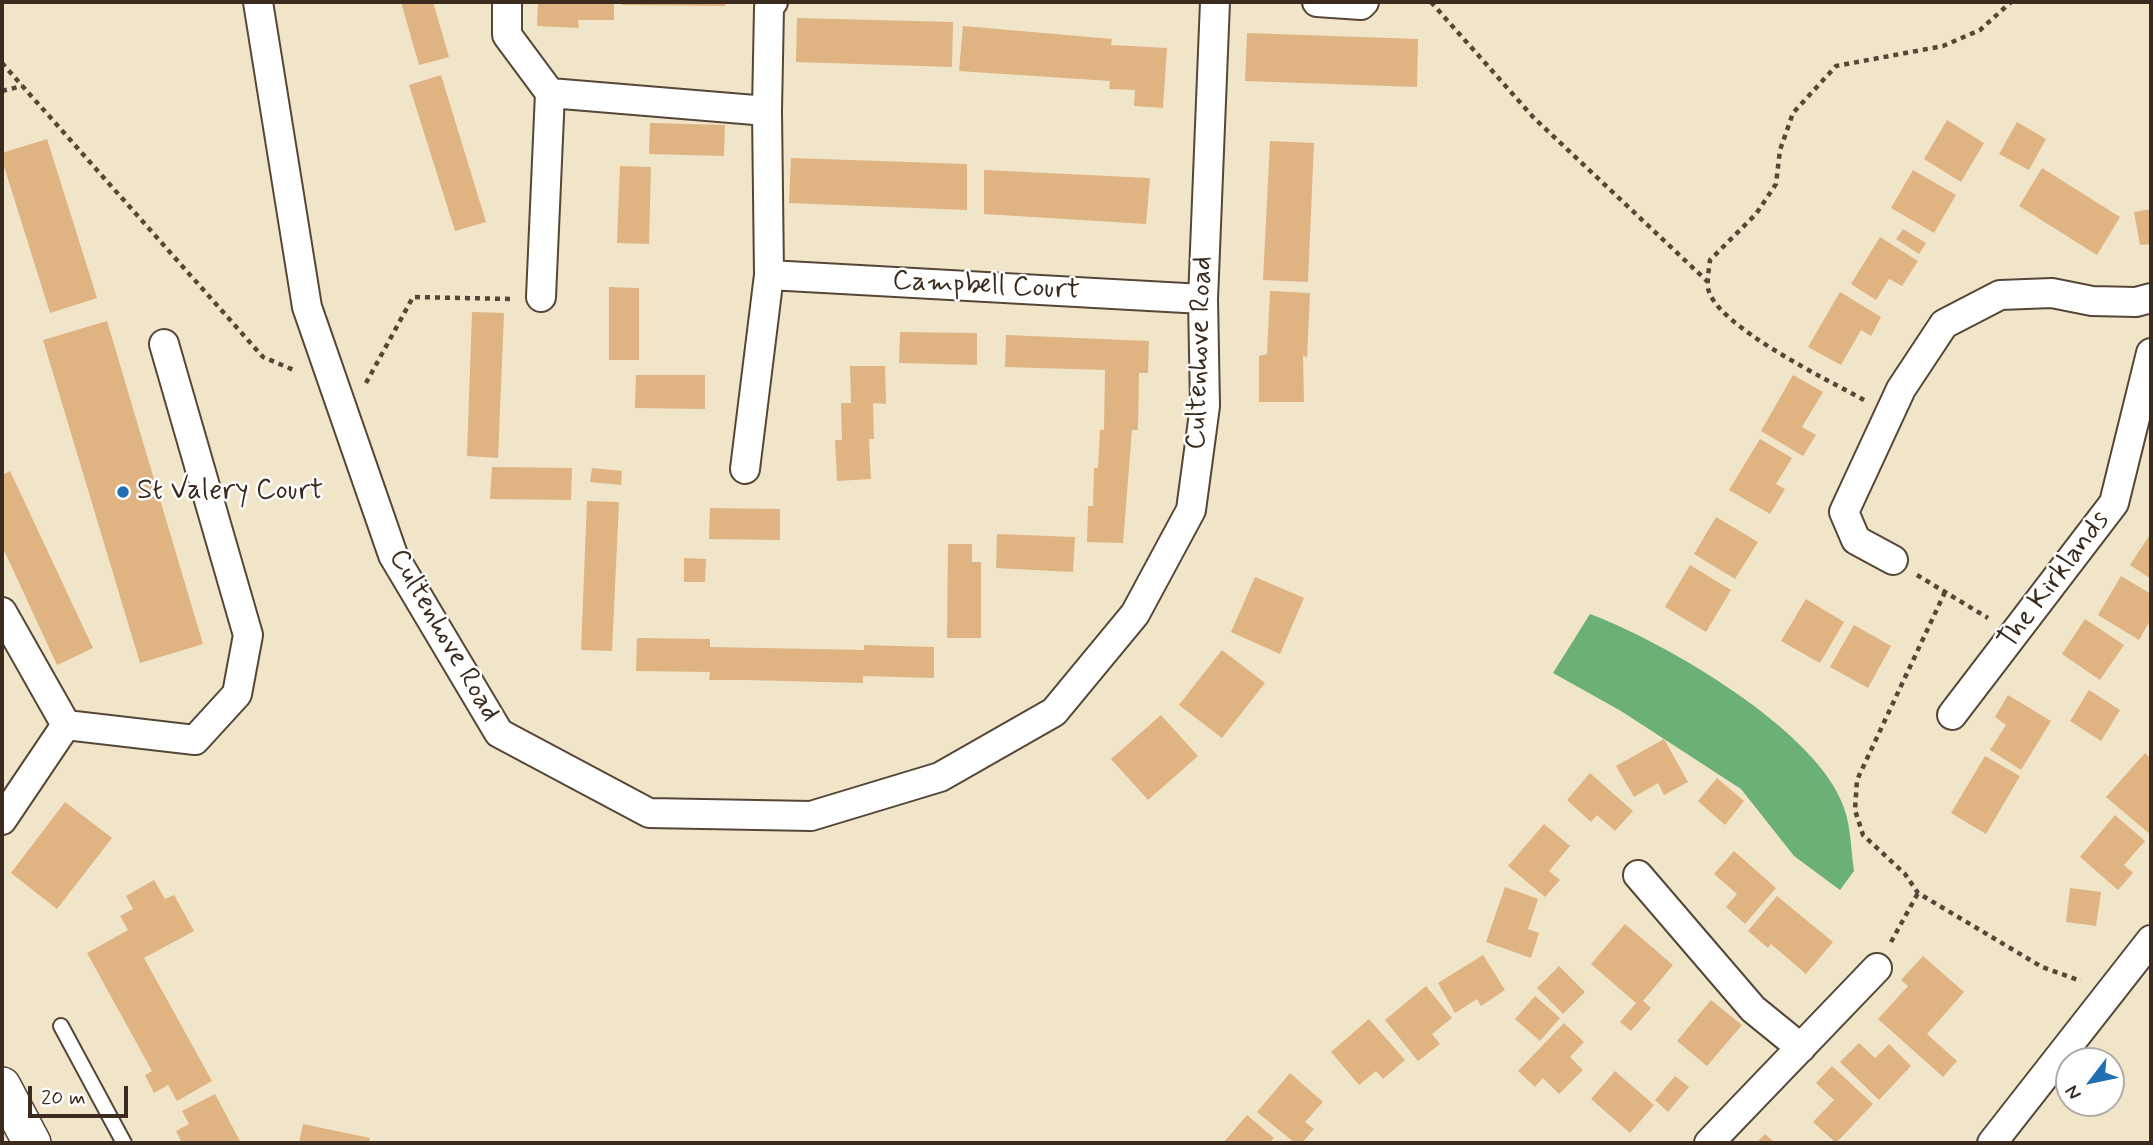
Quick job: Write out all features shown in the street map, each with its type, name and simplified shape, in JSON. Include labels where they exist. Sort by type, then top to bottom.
[{"type":"street","name":"Cultenhove Road","points":[[258,2],[307,307],[393,555],[499,733],[649,813],[811,816],[940,777],[1054,712],[1135,614],[1191,510],[1205,406],[1203,299],[1215,2]]},
{"type":"street","points":[[507,2],[507,35],[550,93],[541,297]]},
{"type":"street","points":[[745,469],[769,275],[767,111],[769,7],[773,2]]},
{"type":"street","points":[[1317,2],[1361,5],[1364,2]]},
{"type":"street","points":[[550,93],[767,111]]},
{"type":"street","name":"Campbell Court","points":[[769,275],[1203,299]]},
{"type":"street","points":[[1893,560],[1856,540],[1844,512],[1901,389],[1944,324],[2000,295],[2052,293],[2092,301],[2136,302],[2151,298]]},
{"type":"street","points":[[66,725],[195,740],[237,694],[248,635],[164,344]]},
{"type":"street","name":"The Kirklands","points":[[1952,715],[2114,503],[2151,353]]},
{"type":"street","points":[[2,612],[66,725]]},
{"type":"street","points":[[2,820],[66,725]]},
{"type":"street","points":[[1638,875],[1753,1009],[1801,1048]]},
{"type":"street","points":[[1992,1143],[2151,940]]},
{"type":"street","points":[[1709,1143],[1877,968]]},
{"type":"street","points":[[2,1086],[32,1143]]},
{"type":"lane","points":[[61,1026],[124,1143]]},
{"type":"path","points":[[1431,2],[1534,118],[1709,282]]},
{"type":"path","points":[[1888,416],[1745,332],[1724,314],[1708,289],[1710,260],[1756,214],[1776,184],[1780,150],[1793,113],[1836,66],[1943,46],[1980,30],[2011,2]]},
{"type":"path","points":[[2,63],[263,357],[336,389],[368,383],[413,297],[541,297]]},
{"type":"path","points":[[2,91],[22,86]]},
{"type":"path","points":[[1893,560],[2014,634]]},
{"type":"path","points":[[1945,592],[1857,780],[1855,810],[1863,835],[1905,874],[1918,893],[2042,967],[2111,991]]},
{"type":"path","points":[[1877,968],[1918,893]]},
{"type":"green space","points":[[1590,614],[1657,645],[1696,667],[1772,720],[1804,749],[1829,779],[1846,815],[1854,871],[1840,890],[1794,856],[1741,789],[1621,711],[1553,673]]},
{"type":"building","points":[[401,2],[433,2],[449,57],[419,65]]},
{"type":"building","points":[[538,2],[614,2],[614,20],[578,20],[579,28],[537,26]]},
{"type":"building","points":[[622,2],[725,2],[725,6],[622,5]]},
{"type":"building","points":[[797,18],[953,22],[952,67],[796,62]]},
{"type":"building","points":[[963,26],[1112,39],[1111,45],[1167,48],[1163,108],[1134,106],[1135,90],[1109,89],[1110,81],[959,71]]},
{"type":"building","points":[[1247,33],[1418,39],[1417,87],[1245,81]]},
{"type":"building","points":[[441,75],[486,222],[455,231],[409,85]]},
{"type":"building","points":[[1947,120],[1984,143],[1961,182],[1924,159]]},
{"type":"building","points":[[2017,122],[2046,139],[2029,170],[1999,154]]},
{"type":"building","points":[[650,123],[725,125],[724,156],[649,154]]},
{"type":"building","points":[[47,139],[97,298],[50,313],[2,160],[2,153]]},
{"type":"building","points":[[1270,141],[1314,143],[1308,282],[1263,280]]},
{"type":"building","points":[[791,158],[967,164],[967,210],[789,203]]},
{"type":"building","points":[[620,166],[651,167],[649,244],[617,243]]},
{"type":"building","points":[[2042,168],[2120,217],[2097,255],[2019,206]]},
{"type":"building","points":[[984,170],[1150,178],[1146,224],[984,214]]},
{"type":"building","points":[[1913,170],[1956,195],[1934,233],[1891,208]]},
{"type":"building","points":[[2151,209],[2151,244],[2140,245],[2134,212]]},
{"type":"building","points":[[1903,229],[1926,243],[1919,254],[1896,239]]},
{"type":"building","points":[[1880,237],[1918,261],[1902,286],[1889,279],[1876,300],[1851,284]]},
{"type":"building","points":[[609,287],[639,288],[639,360],[609,360]]},
{"type":"building","points":[[1270,291],[1310,293],[1307,358],[1303,355],[1304,402],[1259,402],[1259,356],[1267,354]]},
{"type":"building","points":[[1840,292],[1881,317],[1871,336],[1861,330],[1841,365],[1808,347]]},
{"type":"building","points":[[472,312],[504,313],[498,458],[467,456]]},
{"type":"building","name":"St Valery Court","points":[[107,321],[203,644],[140,663],[43,340]]},
{"type":"building","points":[[900,332],[977,333],[977,365],[899,363]]},
{"type":"building","points":[[1006,335],[1149,341],[1148,373],[1139,373],[1138,430],[1132,430],[1123,543],[1087,542],[1088,506],[1093,506],[1094,468],[1098,468],[1100,430],[1104,430],[1105,370],[1005,367]]},
{"type":"building","points":[[850,366],[885,366],[886,404],[873,403],[874,439],[869,439],[871,479],[837,481],[835,440],[842,440],[841,403],[851,403]]},
{"type":"building","points":[[636,375],[705,375],[705,409],[635,408]]},
{"type":"building","points":[[1793,375],[1823,392],[1802,427],[1816,435],[1803,456],[1761,431]]},
{"type":"building","points":[[1760,439],[1792,458],[1776,484],[1785,489],[1770,514],[1729,490]]},
{"type":"building","points":[[492,467],[572,468],[571,500],[490,499]]},
{"type":"building","points":[[592,468],[622,471],[621,485],[590,482]]},
{"type":"building","points":[[10,471],[93,648],[57,665],[2,546],[2,475]]},
{"type":"building","points":[[587,501],[619,502],[612,651],[581,650]]},
{"type":"building","points":[[710,508],[780,509],[780,540],[709,539]]},
{"type":"building","points":[[1716,517],[1758,542],[1735,579],[1694,554]]},
{"type":"building","points":[[2151,533],[2151,579],[2130,565]]},
{"type":"building","points":[[997,534],[1075,537],[1073,572],[996,568]]},
{"type":"building","points":[[948,544],[972,544],[972,562],[981,562],[981,638],[947,638]]},
{"type":"building","points":[[684,558],[706,559],[705,582],[684,582]]},
{"type":"building","points":[[1690,565],[1731,590],[1706,632],[1665,607]]},
{"type":"building","points":[[2121,576],[2151,594],[2151,619],[2139,640],[2098,615]]},
{"type":"building","points":[[1255,577],[1304,598],[1280,654],[1231,632]]},
{"type":"building","points":[[1806,599],[1844,622],[1820,663],[1781,641]]},
{"type":"building","points":[[2085,619],[2124,645],[2100,680],[2062,654]]},
{"type":"building","points":[[1854,625],[1891,646],[1868,688],[1830,667]]},
{"type":"building","points":[[637,638],[710,639],[710,647],[864,650],[864,645],[934,647],[934,678],[863,676],[863,683],[709,680],[710,672],[636,671]]},
{"type":"building","points":[[1222,650],[1265,683],[1222,738],[1179,705]]},
{"type":"building","points":[[2089,690],[2120,710],[2101,741],[2070,721]]},
{"type":"building","points":[[2008,695],[2051,721],[2021,770],[1990,750],[2006,725],[1995,717]]},
{"type":"building","points":[[1161,715],[1198,756],[1148,800],[1111,759]]},
{"type":"building","points":[[1664,739],[1688,782],[1664,795],[1658,783],[1634,797],[1616,766]]},
{"type":"building","points":[[2145,753],[2151,759],[2151,835],[2106,797]]},
{"type":"building","points":[[1985,756],[2020,776],[1986,834],[1951,813]]},
{"type":"building","points":[[1590,773],[1633,811],[1615,831],[1597,815],[1591,822],[1567,800]]},
{"type":"building","points":[[1717,778],[1744,801],[1725,825],[1698,801]]},
{"type":"building","points":[[65,802],[112,838],[57,909],[11,873]]},
{"type":"building","points":[[2115,815],[2145,841],[2124,865],[2133,873],[2118,890],[2080,857]]},
{"type":"building","points":[[1544,824],[1570,846],[1549,871],[1560,880],[1545,897],[1508,866]]},
{"type":"building","points":[[1734,851],[1776,888],[1745,924],[1726,907],[1737,894],[1714,874]]},
{"type":"building","points":[[154,880],[165,899],[174,895],[194,931],[144,958],[212,1081],[177,1101],[168,1085],[154,1093],[145,1075],[152,1071],[87,953],[128,930],[120,916],[133,909],[126,896]]},
{"type":"building","points":[[1505,887],[1538,899],[1528,929],[1539,933],[1531,958],[1486,942]]},
{"type":"building","points":[[2070,888],[2101,892],[2096,926],[2066,922]]},
{"type":"building","points":[[1777,896],[1833,942],[1806,974],[1771,944],[1768,948],[1748,931]]},
{"type":"building","points":[[1625,924],[1673,965],[1643,1001],[1651,1008],[1631,1031],[1620,1022],[1636,1003],[1591,964]]},
{"type":"building","points":[[1483,955],[1505,990],[1481,1006],[1477,999],[1455,1013],[1438,983]]},
{"type":"building","points":[[1923,956],[1964,992],[1927,1034],[1957,1061],[1943,1077],[1878,1019],[1908,986],[1901,980]]},
{"type":"building","points":[[1559,966],[1585,992],[1563,1014],[1537,988]]},
{"type":"building","points":[[1426,986],[1452,1018],[1432,1034],[1440,1044],[1418,1061],[1385,1020]]},
{"type":"building","points":[[1535,996],[1560,1018],[1540,1041],[1515,1019]]},
{"type":"building","points":[[1711,1000],[1742,1025],[1707,1066],[1677,1041]]},
{"type":"building","points":[[1369,1019],[1405,1060],[1383,1079],[1376,1071],[1359,1085],[1331,1052]]},
{"type":"building","points":[[1564,1023],[1584,1042],[1570,1057],[1583,1070],[1559,1094],[1543,1078],[1535,1087],[1518,1071]]},
{"type":"building","points":[[1859,1043],[1875,1058],[1889,1044],[1911,1066],[1879,1100],[1840,1062]]},
{"type":"building","points":[[1832,1066],[1873,1104],[1836,1143],[1813,1122],[1834,1100],[1816,1083]]},
{"type":"building","points":[[1615,1071],[1654,1105],[1630,1133],[1591,1099]]},
{"type":"building","points":[[1290,1073],[1323,1102],[1305,1122],[1314,1129],[1302,1143],[1295,1143],[1257,1112]]},
{"type":"building","points":[[1675,1076],[1689,1087],[1668,1112],[1655,1100]]},
{"type":"building","points":[[215,1094],[241,1143],[182,1143],[176,1131],[189,1124],[182,1111]]},
{"type":"building","points":[[1247,1115],[1274,1138],[1269,1143],[1223,1143]]},
{"type":"building","points":[[303,1124],[370,1138],[369,1143],[299,1143]]},
{"type":"building","points":[[1765,1134],[1775,1143],[1756,1143]]},
{"type":"place","name":"St Valery Court","points":[[123,492]]}]
